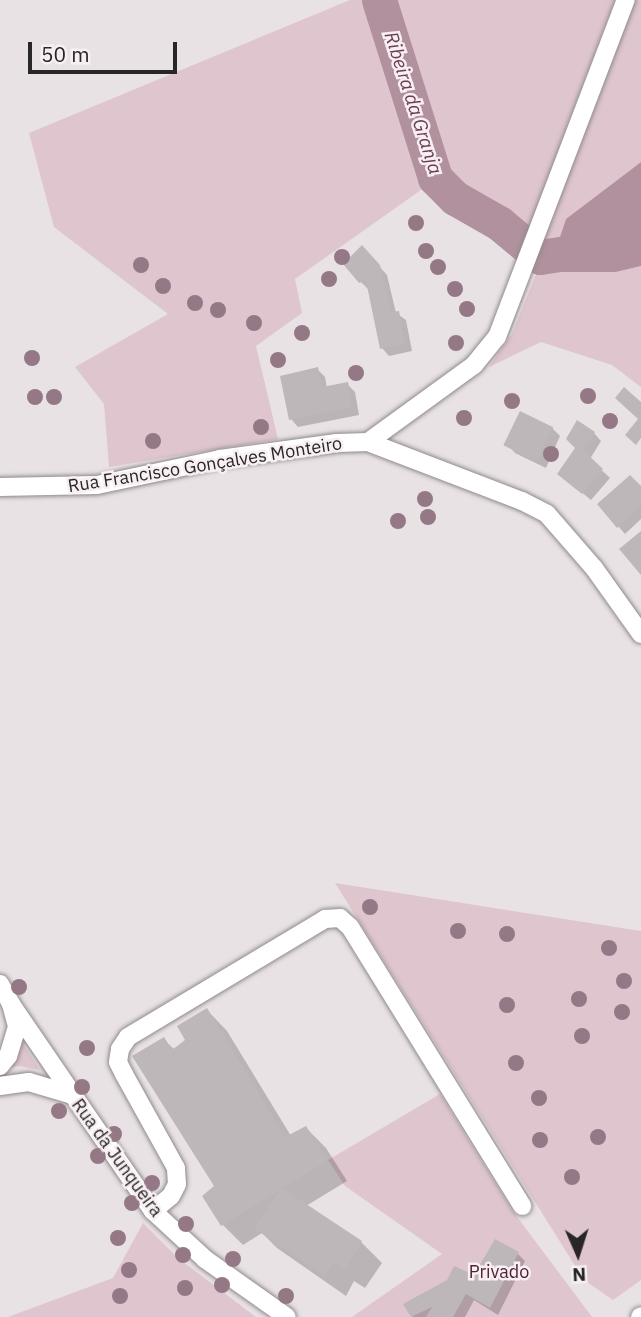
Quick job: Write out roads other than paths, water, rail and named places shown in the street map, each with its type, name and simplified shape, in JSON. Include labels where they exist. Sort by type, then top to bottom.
[{"type":"street","points":[[368,442],[485,354],[497,337],[626,0]]},
{"type":"street","points":[[368,442],[510,496],[547,514],[594,568],[641,634]]},
{"type":"street","name":"Rua Francisco Gonçalves Monteiro","points":[[0,487],[97,485],[220,459],[337,443],[368,442]]},
{"type":"street","points":[[153,1211],[171,1196],[177,1184],[176,1168],[118,1062],[120,1049],[128,1037],[313,926],[325,919],[340,918],[350,927],[522,1206]]},
{"type":"street","points":[[0,984],[73,1095]]},
{"type":"street","points":[[0,1066],[8,1056],[17,1027],[11,1004]]},
{"type":"street","name":"Rua da Junqueira","points":[[0,1086],[29,1082],[73,1095],[153,1211],[205,1259],[286,1317]]},
{"type":"waterway","name":"Ribeira da Granja","points":[[379,0],[435,178],[455,198],[499,223],[540,257],[586,250],[641,221]]},
{"type":"park label","name":"Privado","points":[[499,1272]]}]
